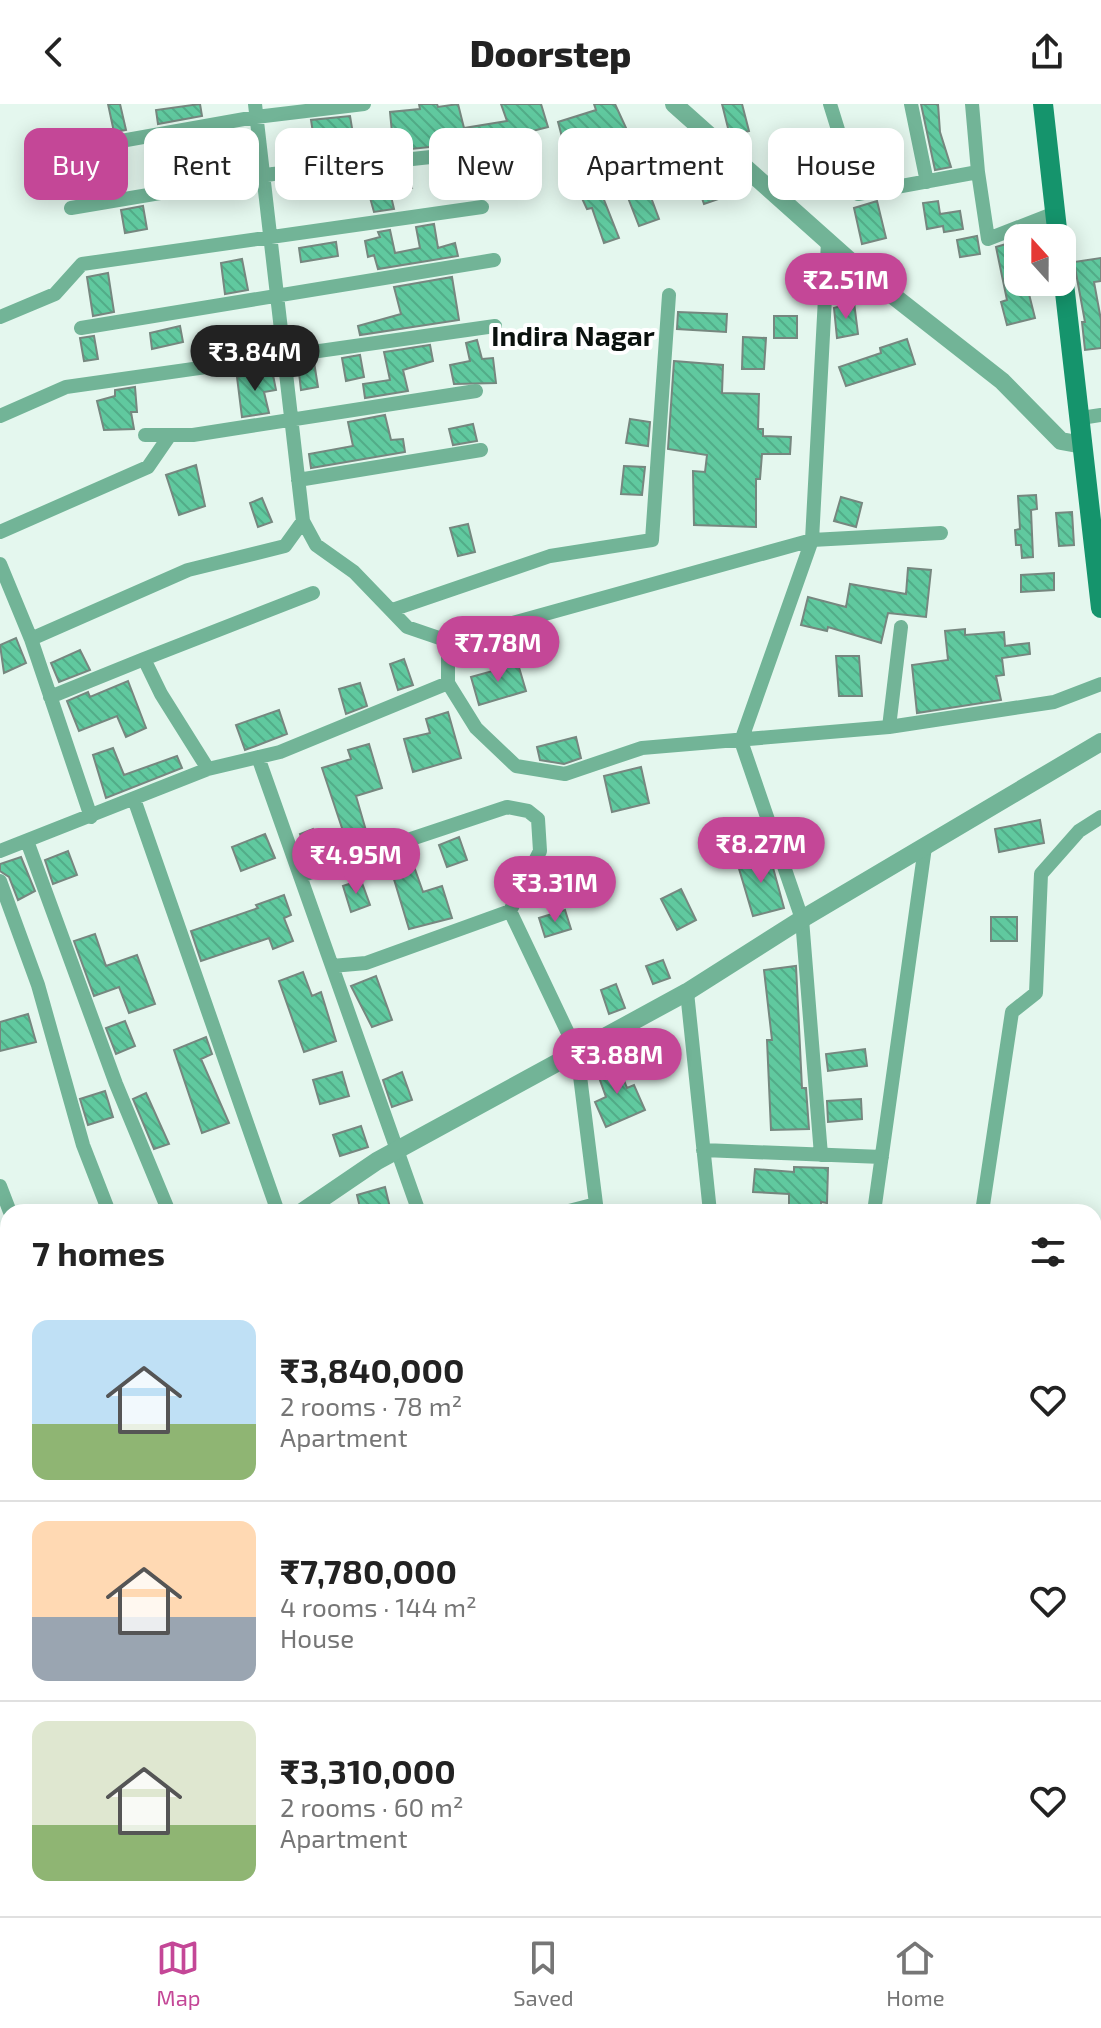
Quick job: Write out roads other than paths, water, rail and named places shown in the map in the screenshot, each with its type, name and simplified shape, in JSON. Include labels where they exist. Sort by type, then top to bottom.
[{"type":"main road","points":[[1043,104],[1056,224]]},
{"type":"main road","points":[[1068,296],[1091,416],[1083,445],[1101,608]]},
{"type":"street","points":[[128,137],[256,110],[364,104]]},
{"type":"street","points":[[674,104],[828,242],[1002,381],[1061,441],[1083,445]]},
{"type":"street","points":[[830,104],[858,194],[978,172]]},
{"type":"street","points":[[911,104],[927,182]]},
{"type":"street","points":[[972,104],[988,239],[1055,213]]},
{"type":"street","points":[[256,110],[303,521],[316,545],[354,572],[407,627],[448,641],[812,540],[941,533]]},
{"type":"street","points":[[71,208],[263,176],[429,157]]},
{"type":"street","points":[[0,317],[55,294],[82,264],[482,207]]},
{"type":"street","points":[[821,1155],[802,919],[741,741],[812,540],[828,242]]},
{"type":"street","points":[[81,328],[494,260]]},
{"type":"street","points":[[392,610],[550,556],[652,540],[669,295]]},
{"type":"street","points":[[0,416],[66,387],[495,326]]},
{"type":"street","points":[[145,435],[193,435],[476,391]]},
{"type":"street","points":[[0,532],[148,467],[170,435]]},
{"type":"street","points":[[298,480],[481,450]]},
{"type":"street","points":[[31,639],[188,570],[285,546],[303,521]]},
{"type":"street","points":[[0,564],[31,639],[91,817]]},
{"type":"street","points":[[50,697],[313,593]]},
{"type":"street","points":[[889,727],[901,627]]},
{"type":"street","points":[[448,641],[448,683],[476,728],[516,766],[565,774],[642,748],[889,727],[1054,702],[1101,684]]},
{"type":"street","points":[[144,659],[208,769]]},
{"type":"street","points":[[0,851],[208,769],[280,752],[448,683]]},
{"type":"street","points":[[314,1204],[397,1150],[687,992],[802,919],[1101,742]]},
{"type":"street","points":[[1079,756],[1101,754]]},
{"type":"street","points":[[258,757],[416,1204]]},
{"type":"street","points":[[134,799],[275,1204]]},
{"type":"street","points":[[300,876],[507,807],[528,811],[538,819],[540,851],[510,911],[366,963],[332,966]]},
{"type":"street","points":[[983,1204],[1012,1012],[1036,993],[1041,874],[1079,831],[1101,817]]},
{"type":"street","points":[[27,841],[116,1084],[166,1204]]},
{"type":"street","points":[[875,1204],[925,847]]},
{"type":"street","points":[[0,881],[38,985],[83,1145],[106,1204]]},
{"type":"street","points":[[510,911],[577,1052],[596,1204]]},
{"type":"street","points":[[687,992],[709,1204]]},
{"type":"street","points":[[703,1150],[882,1157]]},
{"type":"district","name":"Indira Nagar","points":[[573,335]]}]
